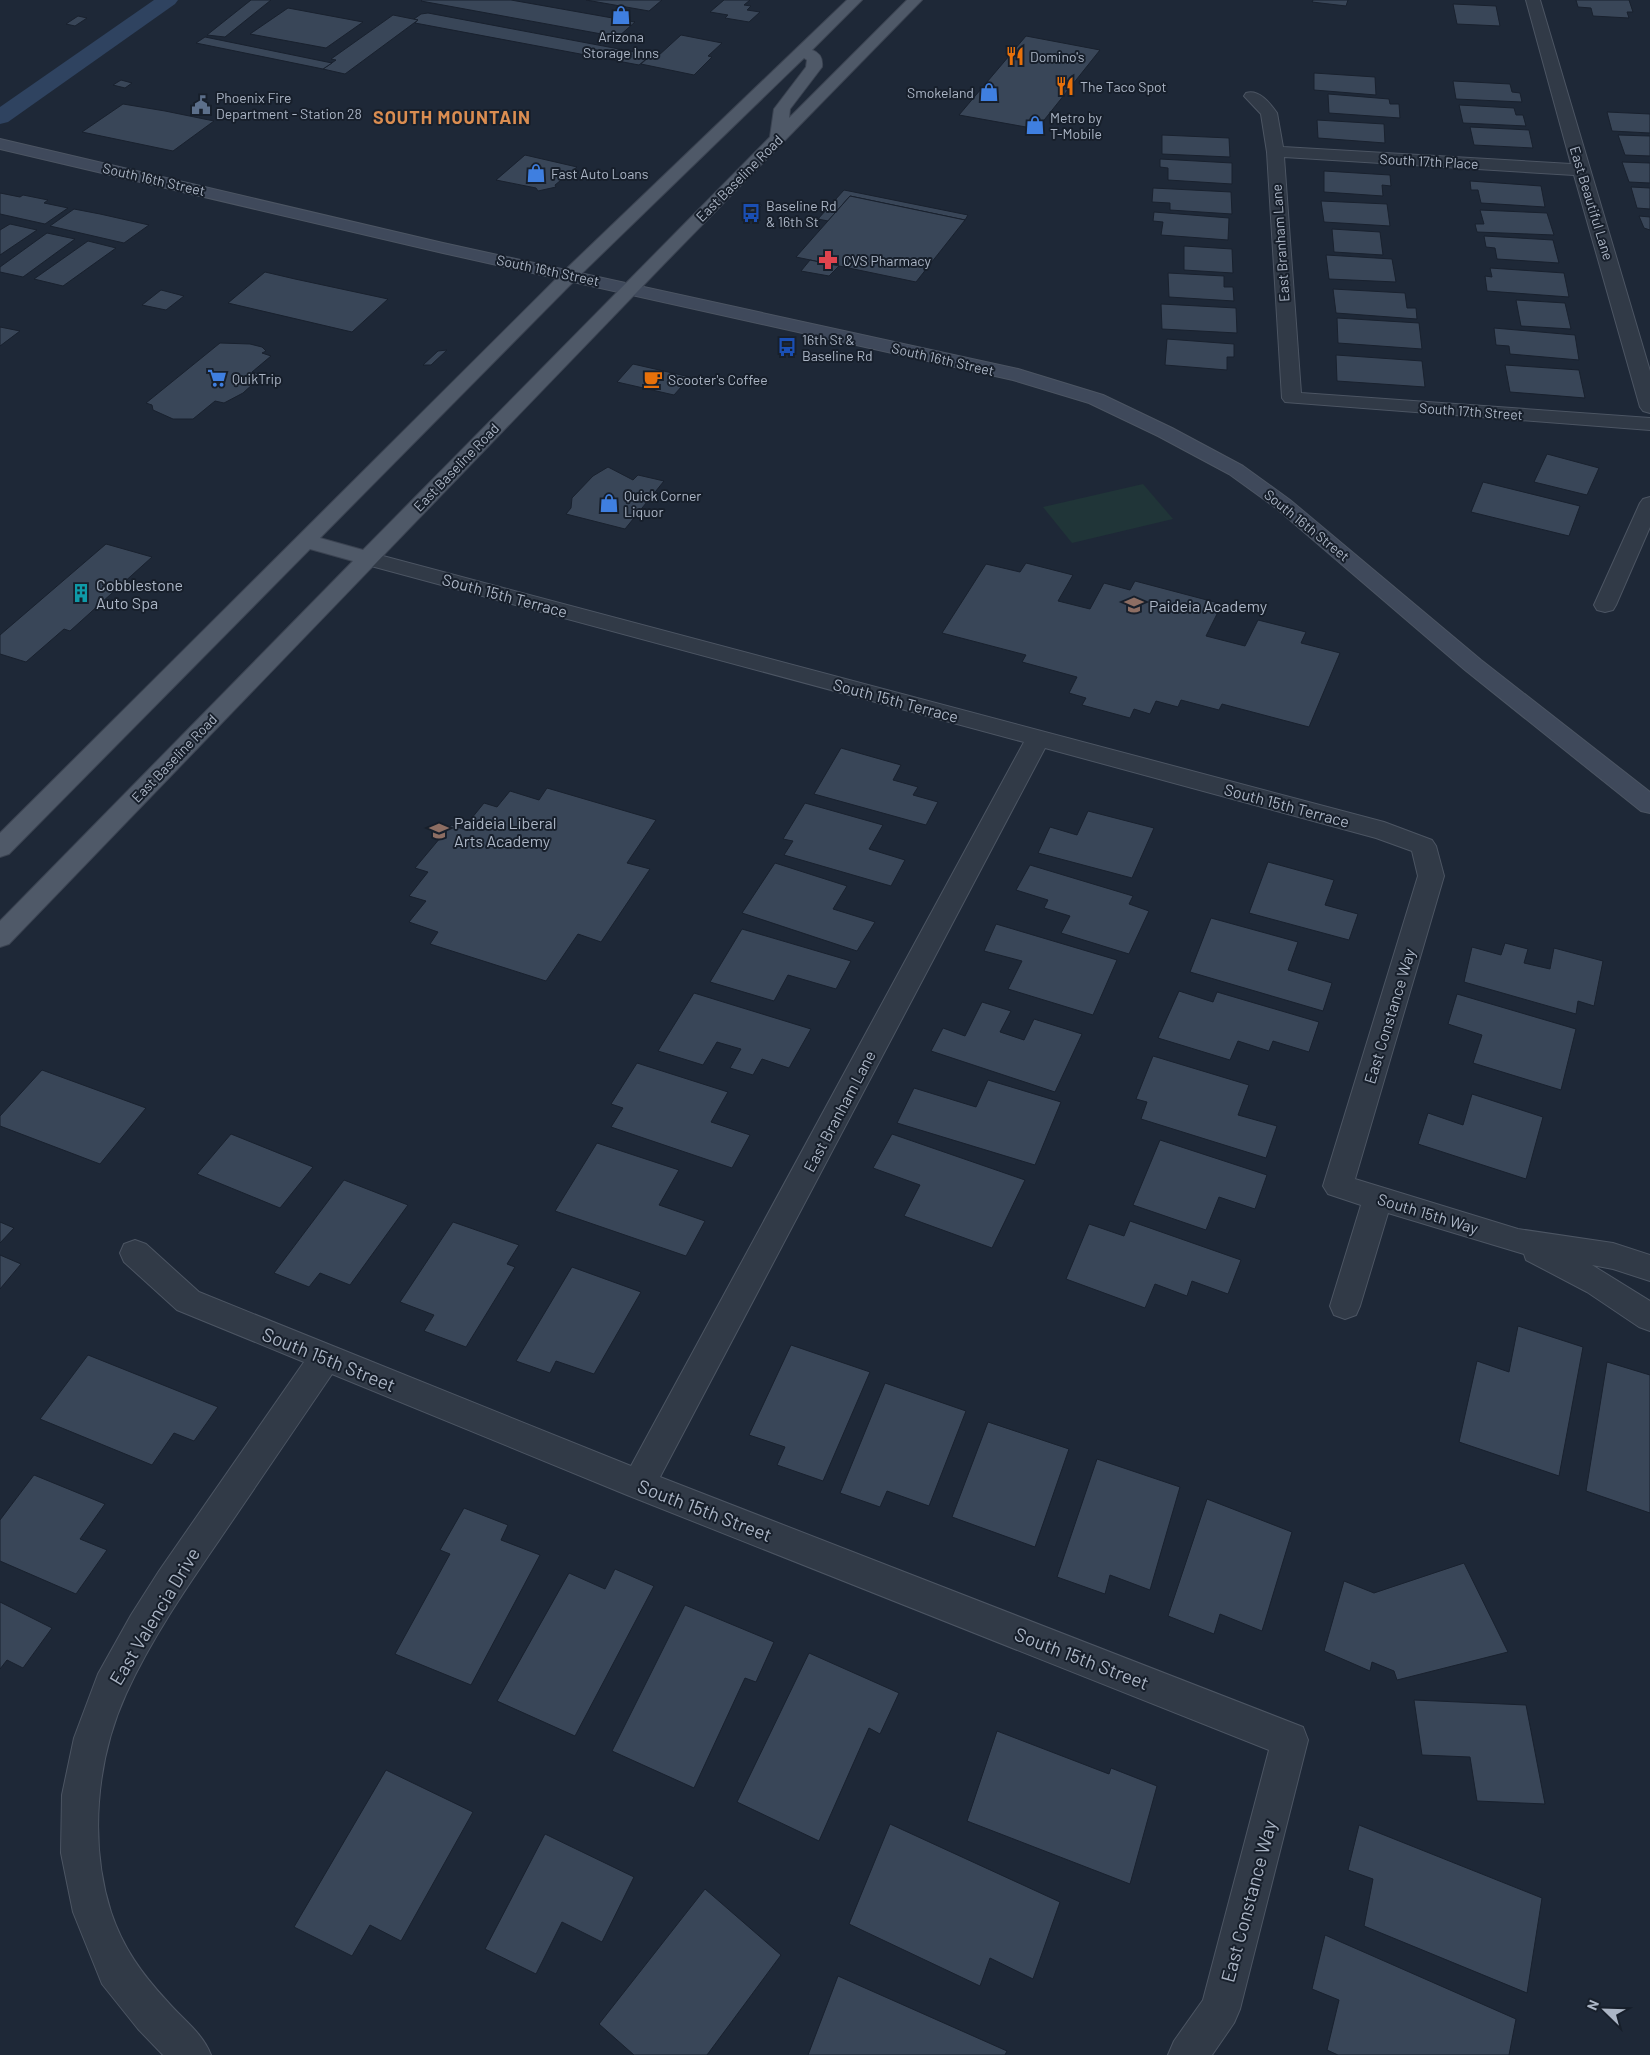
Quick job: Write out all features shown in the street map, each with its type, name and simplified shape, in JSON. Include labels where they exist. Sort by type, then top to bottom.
[{"type":"main road","points":[[0,848],[570,275],[855,0]]},
{"type":"main road","name":"East Baseline Road","points":[[0,937],[630,289],[915,0]]},
{"type":"main road","points":[[883,32],[884,9]]},
{"type":"main road","points":[[778,139],[782,109],[816,62],[814,57],[802,52]]},
{"type":"main road","name":"South 16th Street","points":[[0,144],[434,246],[1018,375],[1096,398],[1236,470],[1283,504],[1473,665],[1650,805]]},
{"type":"main road","points":[[306,541],[368,558]]},
{"type":"street","name":"East Beautiful Lane","points":[[1533,0],[1547,56],[1582,170],[1634,318],[1650,407]]},
{"type":"street","name":"East Branham Lane","points":[[1252,96],[1269,113],[1275,152],[1292,398]]},
{"type":"street","name":"South 17th Place","points":[[1275,152],[1582,170]]},
{"type":"street","name":"South 17th Street","points":[[1292,398],[1650,424]]},
{"type":"street","points":[[1605,605],[1650,503]]},
{"type":"street","name":"South 15th Terrace","points":[[368,558],[1384,831],[1423,846]]},
{"type":"street","name":"East Branham Lane","points":[[639,1484],[1038,738]]},
{"type":"street","name":"East Constance Way","points":[[1338,1186],[1431,876],[1423,846]]},
{"type":"street","name":"South 15th Way","points":[[1338,1186],[1518,1241],[1613,1256],[1650,1268]]},
{"type":"street","points":[[1345,1306],[1378,1198]]},
{"type":"street","name":"South 15th Way","points":[[1518,1241],[1598,1283],[1650,1318]]},
{"type":"street","name":"South 15th Street","points":[[135,1253],[188,1301],[639,1484],[1290,1740]]},
{"type":"street","name":"East Valencia Drive","points":[[191,2055],[152,2015],[116,1970],[92,1912],[80,1853],[81,1795],[92,1738],[111,1686],[143,1627],[171,1582],[325,1358]]},
{"type":"street","name":"East Constance Way","points":[[1188,2055],[1220,2009],[1290,1740]]},
{"type":"green space","points":[[1143,484],[1173,519],[1072,543],[1043,507]]},
{"type":"building","points":[[251,0],[271,0],[225,37],[207,35]]},
{"type":"building","points":[[422,0],[511,0],[635,22],[618,37]]},
{"type":"building","points":[[586,0],[662,0],[649,11]]},
{"type":"building","points":[[724,0],[750,0],[744,5],[751,6],[747,10],[760,12],[749,22],[725,18],[728,15],[710,12]]},
{"type":"building","points":[[1313,0],[1348,0],[1346,6],[1312,2]]},
{"type":"building","points":[[1576,0],[1629,0],[1633,12],[1627,12],[1629,18],[1593,16],[1591,8],[1578,7]]},
{"type":"building","points":[[1453,4],[1496,6],[1500,26],[1457,24]]},
{"type":"building","points":[[288,8],[363,22],[326,48],[250,34]]},
{"type":"building","points":[[428,13],[651,55],[639,65],[415,23],[418,20],[414,19],[421,14]]},
{"type":"building","points":[[393,15],[418,20],[345,74],[323,69],[336,60],[331,59]]},
{"type":"building","points":[[78,16],[87,18],[75,26],[66,24]]},
{"type":"building","points":[[681,35],[722,43],[708,56],[712,57],[694,75],[641,64],[651,55],[658,56]]},
{"type":"building","points":[[1026,36],[1100,50],[1037,129],[959,115]]},
{"type":"building","points":[[205,37],[332,63],[323,69],[196,43]]},
{"type":"building","points":[[1314,73],[1375,77],[1376,95],[1314,90]]},
{"type":"building","points":[[121,80],[132,83],[125,88],[113,85]]},
{"type":"building","points":[[1453,81],[1510,84],[1512,92],[1520,93],[1522,102],[1456,99]]},
{"type":"building","points":[[1328,94],[1389,99],[1390,104],[1399,104],[1400,118],[1329,113]]},
{"type":"building","points":[[123,104],[214,121],[173,151],[82,132]]},
{"type":"building","points":[[1459,105],[1514,108],[1516,115],[1523,115],[1526,126],[1463,123]]},
{"type":"building","points":[[1607,112],[1650,114],[1650,133],[1612,131]]},
{"type":"building","points":[[1317,120],[1384,124],[1385,143],[1318,138]]},
{"type":"building","points":[[1470,127],[1529,130],[1533,148],[1474,145]]},
{"type":"building","points":[[1162,135],[1229,138],[1230,157],[1162,154]]},
{"type":"building","points":[[1618,135],[1650,136],[1650,156],[1625,155]]},
{"type":"building","name":"Fast Auto Loans","points":[[525,155],[577,167],[555,185],[556,187],[538,191],[536,188],[496,180]]},
{"type":"building","points":[[1160,159],[1232,163],[1232,184],[1168,180],[1168,168],[1160,167]]},
{"type":"building","points":[[1622,162],[1650,163],[1650,183],[1629,182]]},
{"type":"building","points":[[1324,171],[1390,175],[1391,186],[1382,185],[1383,196],[1324,192]]},
{"type":"building","points":[[1470,181],[1541,186],[1545,207],[1481,203],[1478,190],[1471,190]]},
{"type":"building","points":[[1631,187],[1650,188],[1650,209],[1637,208]]},
{"type":"building","points":[[1153,188],[1231,192],[1232,214],[1170,210],[1170,203],[1152,202]]},
{"type":"building","points":[[844,190],[968,215],[965,220],[850,196],[828,221],[818,219]]},
{"type":"building","points":[[0,193],[48,200],[44,203],[68,208],[45,224],[0,214]]},
{"type":"building","name":"CVS Pharmacy","points":[[850,196],[965,220],[916,282],[796,257]]},
{"type":"building","points":[[1321,201],[1387,204],[1390,226],[1324,222]]},
{"type":"building","points":[[755,205],[762,205],[751,217],[744,217]]},
{"type":"building","points":[[74,209],[149,225],[124,243],[50,226]]},
{"type":"building","points":[[1480,210],[1547,213],[1554,235],[1477,232],[1475,224],[1484,224]]},
{"type":"building","points":[[1154,212],[1229,218],[1228,240],[1161,235],[1163,222],[1153,221]]},
{"type":"building","points":[[1639,216],[1650,217],[1650,230],[1644,228]]},
{"type":"building","points":[[10,224],[37,230],[0,255],[0,230]]},
{"type":"building","points":[[1332,229],[1380,232],[1383,255],[1334,252]]},
{"type":"building","points":[[47,233],[75,239],[23,277],[0,272],[0,267]]},
{"type":"building","points":[[1484,236],[1553,240],[1559,263],[1497,259],[1495,248],[1486,247]]},
{"type":"building","points":[[88,241],[116,248],[63,286],[34,279]]},
{"type":"building","points":[[1184,246],[1232,249],[1233,273],[1184,270]]},
{"type":"building","points":[[1326,255],[1392,259],[1396,282],[1329,279]]},
{"type":"building","points":[[810,260],[839,266],[829,276],[801,271]]},
{"type":"building","points":[[1490,268],[1564,273],[1569,297],[1487,291],[1485,276],[1492,277]]},
{"type":"building","points":[[265,272],[388,299],[352,332],[228,303]]},
{"type":"building","points":[[1168,273],[1224,276],[1224,287],[1233,287],[1234,301],[1169,297]]},
{"type":"building","points":[[1333,289],[1405,293],[1407,308],[1416,308],[1417,319],[1336,313]]},
{"type":"building","points":[[161,290],[184,296],[166,310],[142,305]]},
{"type":"building","points":[[1516,300],[1565,303],[1571,329],[1521,326]]},
{"type":"building","points":[[1161,304],[1236,308],[1237,333],[1162,329]]},
{"type":"building","points":[[1337,318],[1419,323],[1422,349],[1338,343]]},
{"type":"building","points":[[0,327],[20,331],[0,346]]},
{"type":"building","points":[[1494,328],[1575,335],[1579,360],[1510,354],[1509,346],[1496,345]]},
{"type":"building","points":[[1167,339],[1234,344],[1234,357],[1227,357],[1227,370],[1165,365]]},
{"type":"building","name":"QuikTrip","points":[[220,343],[250,344],[262,347],[266,351],[262,353],[271,356],[252,372],[259,374],[254,383],[243,393],[224,403],[215,401],[193,419],[173,419],[153,410],[152,405],[146,403]]},
{"type":"building","points":[[447,350],[431,365],[423,365],[438,351]]},
{"type":"building","points":[[1336,355],[1422,361],[1425,387],[1337,381]]},
{"type":"building","name":"Scooter's Coffee","points":[[633,364],[690,377],[674,395],[617,382]]},
{"type":"building","points":[[1505,365],[1579,370],[1585,398],[1510,392]]},
{"type":"building","points":[[1547,454],[1599,468],[1587,495],[1534,482]]},
{"type":"building","name":"Quick Corner Liquor","points":[[608,467],[633,480],[638,475],[664,481],[625,529],[566,514],[571,508],[572,498],[593,476]]},
{"type":"building","points":[[1483,482],[1580,506],[1569,536],[1471,512]]},
{"type":"building","name":"Cobblestone Auto Spa","points":[[106,544],[152,557],[70,631],[64,629],[26,662],[0,654],[0,635]]},
{"type":"building","points":[[1026,563],[1073,575],[1058,601],[1090,609],[1104,583],[1130,590],[1135,581],[1222,604],[1206,636],[1245,646],[1258,620],[1306,632],[1301,643],[1340,653],[1309,727],[1222,704],[1219,710],[1181,700],[1178,707],[1156,701],[1150,714],[1134,709],[1130,718],[1082,705],[1086,698],[1069,693],[1077,677],[1022,662],[1026,655],[942,633],[986,564],[1020,572]]},
{"type":"building","points":[[841,748],[901,765],[893,780],[918,787],[913,795],[938,802],[926,825],[814,794]]},
{"type":"building","points":[[547,788],[656,820],[627,863],[650,869],[601,942],[578,934],[546,981],[430,944],[438,932],[409,922],[426,901],[409,896],[428,872],[415,868],[451,825],[463,829],[484,803],[497,807],[510,791],[539,800]]},
{"type":"building","points":[[805,803],[883,825],[869,849],[905,860],[891,886],[784,855],[793,841],[783,839]]},
{"type":"building","points":[[1088,811],[1154,828],[1132,878],[1038,853],[1050,827],[1077,835]]},
{"type":"building","points":[[1268,862],[1334,880],[1325,905],[1358,914],[1349,940],[1249,913]]},
{"type":"building","points":[[775,863],[847,886],[833,909],[875,922],[857,951],[742,913]]},
{"type":"building","points":[[1030,865],[1133,896],[1129,904],[1149,911],[1129,954],[1061,933],[1070,916],[1044,908],[1048,900],[1016,890]]},
{"type":"building","points":[[1211,918],[1298,942],[1288,970],[1332,983],[1323,1011],[1190,972]]},
{"type":"building","points":[[996,924],[1117,960],[1093,1015],[1008,989],[1022,961],[984,951]]},
{"type":"building","points":[[742,929],[851,961],[836,989],[788,975],[774,1001],[710,982]]},
{"type":"building","points":[[1505,943],[1528,949],[1524,963],[1550,969],[1554,948],[1603,961],[1594,1006],[1578,1001],[1576,1014],[1464,982],[1472,947],[1501,955]]},
{"type":"building","points":[[1179,991],[1213,1002],[1217,992],[1319,1022],[1309,1052],[1273,1041],[1269,1051],[1238,1041],[1230,1060],[1158,1038]]},
{"type":"building","points":[[694,993],[811,1029],[789,1068],[762,1059],[753,1075],[730,1068],[741,1049],[717,1042],[703,1065],[658,1051]]},
{"type":"building","points":[[1457,994],[1576,1029],[1561,1090],[1473,1063],[1482,1035],[1448,1024]]},
{"type":"building","points":[[982,1002],[1011,1011],[1000,1032],[1024,1040],[1034,1019],[1082,1034],[1055,1092],[931,1051],[943,1028],[965,1036]]},
{"type":"building","points":[[1153,1056],[1249,1085],[1238,1115],[1277,1126],[1266,1158],[1141,1119],[1147,1102],[1136,1099]]},
{"type":"building","points":[[637,1063],[728,1092],[711,1122],[750,1135],[732,1168],[611,1127],[623,1108],[611,1104]]},
{"type":"building","points":[[42,1070],[146,1108],[100,1164],[0,1126],[0,1116]]},
{"type":"building","points":[[988,1080],[1061,1102],[1035,1165],[897,1123],[914,1088],[976,1107]]},
{"type":"building","points":[[1472,1094],[1543,1117],[1526,1179],[1418,1144],[1428,1113],[1463,1125]]},
{"type":"building","points":[[231,1134],[313,1167],[280,1208],[197,1174]]},
{"type":"building","points":[[892,1134],[1025,1180],[992,1248],[904,1216],[920,1185],[873,1168]]},
{"type":"building","points":[[1160,1140],[1267,1175],[1255,1209],[1219,1197],[1206,1230],[1133,1205]]},
{"type":"building","points":[[597,1143],[679,1170],[659,1205],[705,1221],[686,1256],[555,1211]]},
{"type":"building","points":[[344,1180],[408,1205],[350,1285],[320,1273],[309,1287],[274,1273]]},
{"type":"building","points":[[1130,1221],[1241,1260],[1228,1294],[1192,1281],[1187,1296],[1155,1284],[1145,1308],[1066,1279],[1089,1224],[1124,1236]]},
{"type":"building","points":[[0,1222],[14,1228],[0,1243]]},
{"type":"building","points":[[453,1222],[519,1245],[507,1264],[515,1267],[466,1347],[424,1331],[434,1315],[400,1302]]},
{"type":"building","points":[[0,1255],[21,1264],[0,1289]]},
{"type":"building","points":[[572,1267],[641,1292],[594,1374],[556,1361],[550,1373],[516,1361]]},
{"type":"building","points":[[1518,1326],[1583,1347],[1559,1476],[1459,1442],[1477,1361],[1509,1372]]},
{"type":"building","points":[[791,1345],[870,1372],[823,1481],[777,1465],[785,1447],[749,1435]]},
{"type":"building","points":[[88,1355],[218,1407],[194,1441],[174,1433],[152,1465],[40,1419]]},
{"type":"building","points":[[1607,1362],[1650,1375],[1650,1513],[1586,1491]]},
{"type":"building","points":[[885,1383],[966,1411],[929,1506],[887,1491],[880,1507],[840,1493]]},
{"type":"building","points":[[988,1422],[1069,1449],[1035,1547],[952,1517]]},
{"type":"building","points":[[1097,1459],[1180,1487],[1150,1590],[1110,1575],[1105,1594],[1057,1577]]},
{"type":"building","points":[[34,1475],[105,1504],[80,1539],[107,1550],[76,1594],[0,1561],[0,1520]]},
{"type":"building","points":[[1207,1499],[1292,1532],[1262,1631],[1220,1614],[1214,1634],[1168,1616]]},
{"type":"building","points":[[464,1508],[508,1525],[501,1540],[540,1555],[471,1685],[395,1654],[450,1554],[440,1550]]},
{"type":"building","points":[[1464,1563],[1508,1652],[1397,1680],[1394,1671],[1372,1662],[1370,1671],[1324,1651],[1344,1581],[1374,1593]]},
{"type":"building","points":[[615,1569],[654,1586],[575,1736],[497,1701],[569,1573],[605,1589]]},
{"type":"building","points":[[0,1602],[52,1628],[23,1668],[7,1660],[0,1669]]},
{"type":"building","points":[[685,1605],[774,1642],[756,1682],[745,1678],[694,1788],[612,1751]]},
{"type":"building","points":[[809,1653],[899,1693],[880,1734],[869,1728],[819,1841],[737,1802]]},
{"type":"building","points":[[1414,1700],[1526,1705],[1545,1804],[1477,1801],[1470,1757],[1422,1755]]},
{"type":"building","points":[[997,1731],[1109,1774],[1111,1768],[1157,1786],[1130,1884],[967,1821]]},
{"type":"building","points":[[386,1770],[473,1812],[401,1941],[370,1925],[352,1956],[294,1927]]},
{"type":"building","points":[[890,1824],[1060,1902],[1033,1979],[990,1958],[980,1986],[849,1924]]},
{"type":"building","points":[[1359,1825],[1542,1898],[1527,1993],[1364,1926],[1373,1879],[1348,1870]]},
{"type":"building","points":[[545,1834],[634,1877],[602,1942],[562,1922],[536,1974],[485,1949]]},
{"type":"building","points":[[705,1889],[781,1955],[707,2055],[634,2055],[599,2024]]},
{"type":"building","points":[[1325,1935],[1516,2019],[1509,2055],[1338,2055],[1327,2050],[1339,2000],[1312,1989]]},
{"type":"building","points":[[838,1976],[1007,2051],[1005,2055],[808,2055]]},
{"type":"waterway","points":[[0,117],[168,0]]},
{"type":"place","name":"Arizona Storage Inns","points":[[621,15]]},
{"type":"place","name":"Domino's","points":[[1015,56]]},
{"type":"place","name":"The Taco Spot","points":[[1065,86]]},
{"type":"place","name":"Smokeland","points":[[989,92]]},
{"type":"place","name":"Phoenix Fire Department - Station 28","points":[[201,105]]},
{"type":"place","name":"Metro by T-Mobile","points":[[1035,125]]},
{"type":"place","name":"Fast Auto Loans","points":[[536,173]]},
{"type":"place","name":"Baseline Rd & 16th St","points":[[751,213]]},
{"type":"place","name":"CVS Pharmacy","points":[[828,260]]},
{"type":"place","name":"16th St & Baseline Rd","points":[[787,347]]},
{"type":"place","name":"QuikTrip","points":[[217,378]]},
{"type":"place","name":"Scooter's Coffee","points":[[653,379]]},
{"type":"place","name":"Quick Corner Liquor","points":[[609,503]]},
{"type":"place","name":"Cobblestone Auto Spa","points":[[81,593]]},
{"type":"place","name":"Paideia Academy","points":[[1134,605]]},
{"type":"place","name":"Paideia Liberal Arts Academy","points":[[439,831]]},
{"type":"district","name":"SOUTH MOUNTAIN","points":[[452,117]]}]
